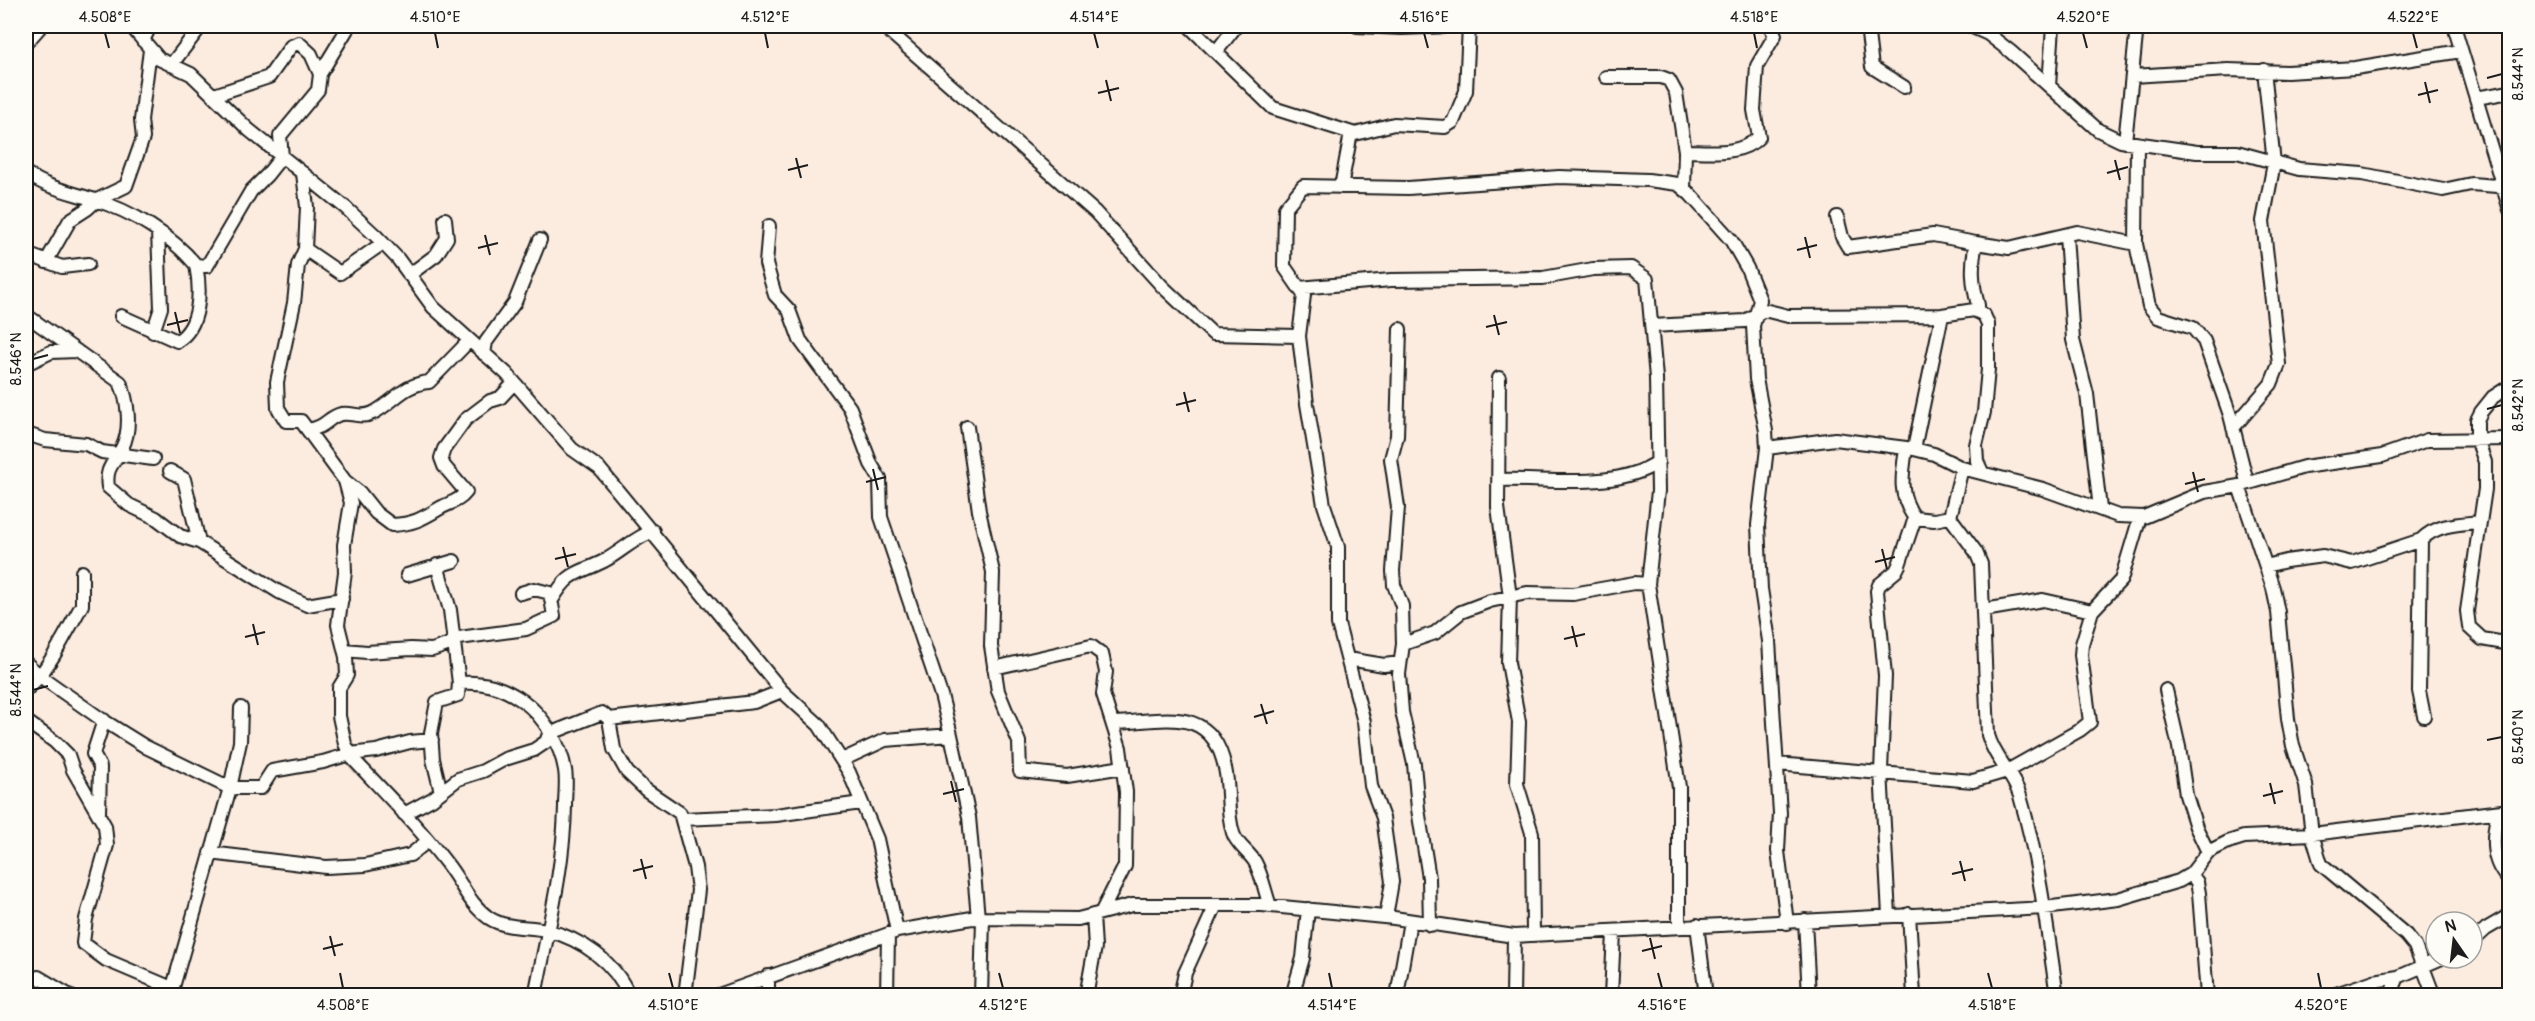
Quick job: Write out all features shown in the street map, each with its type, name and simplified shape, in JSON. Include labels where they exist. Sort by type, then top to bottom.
[{"type":"street","points":[[26,43],[41,26]]},
{"type":"street","points":[[131,26],[159,59],[191,74],[249,130],[345,208],[383,243],[398,259],[433,307],[514,383],[572,449],[599,468],[782,691],[819,725],[849,772],[880,851],[892,933],[887,996]]},
{"type":"street","points":[[46,262],[70,220],[97,200],[126,186],[139,155],[143,138],[141,120],[150,26]]},
{"type":"street","points":[[171,65],[201,26]]},
{"type":"street","points":[[196,266],[207,266],[251,191],[282,156],[280,136],[318,90],[321,74],[349,26]]},
{"type":"street","points":[[883,26],[1095,212],[1162,286],[1213,334],[1299,336]]},
{"type":"street","points":[[1189,26],[1273,108],[1355,134],[1395,124],[1445,127],[1453,122],[1466,91],[1469,26]]},
{"type":"street","points":[[1216,52],[1236,26]]},
{"type":"street","points":[[1356,26],[1402,28],[1450,26]]},
{"type":"street","points":[[1684,151],[1725,152],[1752,144],[1759,138],[1754,110],[1757,66],[1775,35],[1770,26]]},
{"type":"street","points":[[1867,26],[1872,67],[1904,87]]},
{"type":"street","points":[[1970,26],[1988,34],[2098,130],[2131,143],[2197,152],[2237,152],[2299,169],[2362,174],[2443,190],[2486,183],[2506,187]]},
{"type":"street","points":[[2049,86],[2053,26]]},
{"type":"street","points":[[2137,26],[2131,143],[2136,244],[2149,306],[2158,317],[2193,328],[2199,333],[2204,341],[2233,428],[2243,484],[2278,612],[2288,719],[2293,746],[2306,785],[2312,834],[2321,864],[2406,935],[2415,946],[2434,996]]},
{"type":"street","points":[[2454,26],[2506,187],[2510,210]]},
{"type":"street","points":[[214,95],[269,77],[291,46],[299,43],[311,54],[321,74]]},
{"type":"street","points":[[2133,76],[2228,70],[2286,72],[2355,68],[2461,51]]},
{"type":"street","points":[[2233,428],[2271,384],[2279,364],[2263,221],[2274,163],[2264,70]]},
{"type":"street","points":[[1606,77],[1660,77],[1669,80],[1676,93],[1684,151],[1684,189]]},
{"type":"street","points":[[2476,98],[2510,92]]},
{"type":"street","points":[[1341,187],[1351,133]]},
{"type":"street","points":[[26,173],[53,188],[97,200],[141,219],[185,251],[196,266],[200,284],[194,322],[186,336],[177,341],[121,316]]},
{"type":"street","points":[[303,173],[307,207],[305,249],[298,266],[294,303],[277,382],[278,408],[286,421],[301,421],[316,445],[333,463],[345,481],[360,493],[376,513],[392,525],[424,519],[459,500],[466,492],[444,466],[441,458],[444,449],[465,420],[490,400],[500,398],[514,383]]},
{"type":"street","points":[[1386,917],[1392,882],[1383,818],[1371,786],[1364,722],[1338,624],[1338,546],[1324,505],[1307,404],[1299,336],[1304,295],[1284,266],[1285,208],[1303,186],[1408,188],[1559,177],[1648,180],[1678,184],[1731,240],[1747,268],[1760,300],[1755,315],[1756,379],[1767,448],[1758,525],[1761,589],[1769,641],[1777,764],[1780,813],[1778,851],[1787,922]]},
{"type":"street","points":[[1837,217],[1842,237],[1848,247],[1933,235],[2009,248],[2077,232],[2136,244]]},
{"type":"street","points":[[409,275],[436,255],[447,238],[445,219]]},
{"type":"street","points":[[769,226],[766,264],[776,295],[789,310],[800,340],[850,408],[871,464],[880,479],[881,517],[941,695],[969,818],[981,918],[981,996]]},
{"type":"street","points":[[153,332],[161,308],[158,232]]},
{"type":"street","points":[[2066,235],[2073,340],[2087,394],[2100,508]]},
{"type":"street","points":[[484,354],[486,342],[515,302],[540,240]]},
{"type":"street","points":[[305,249],[340,273],[383,243]]},
{"type":"street","points":[[1974,310],[1978,305],[1973,288],[1971,262],[1976,243]]},
{"type":"street","points":[[26,254],[62,267],[79,267],[88,264]]},
{"type":"street","points":[[1299,288],[1391,280],[1543,278],[1593,269],[1631,268],[1647,279],[1652,326],[1658,462],[1658,491],[1648,584],[1679,787],[1679,926]]},
{"type":"street","points":[[1652,326],[1745,321],[1764,310],[1788,316],[1942,315],[1974,310],[1984,315],[1988,324],[1989,369],[1984,412],[1976,444],[1977,461],[1982,472]]},
{"type":"street","points":[[26,315],[120,382],[126,396],[126,434],[122,448],[112,460],[106,477],[108,488],[129,505],[156,518],[180,536],[199,542],[279,592],[307,605],[342,599]]},
{"type":"street","points":[[1942,315],[1910,449],[1902,494],[1915,518],[1934,520],[1950,517]]},
{"type":"street","points":[[1400,329],[1397,436],[1391,459],[1398,507],[1393,571],[1394,585],[1402,606],[1403,645],[1400,663],[1402,712],[1414,764],[1418,809],[1430,878],[1430,925]]},
{"type":"street","points":[[308,430],[326,425],[332,418],[341,414],[362,417],[374,412],[416,383],[429,382],[469,341]]},
{"type":"street","points":[[26,364],[51,352],[77,351]]},
{"type":"street","points":[[1499,378],[1498,507],[1510,597],[1508,663],[1519,722],[1517,783],[1532,832],[1533,935]]},
{"type":"street","points":[[2510,386],[2493,397],[2477,420],[2476,439],[2485,462],[2485,489],[2467,611],[2469,627],[2482,639],[2510,644]]},
{"type":"street","points":[[967,427],[978,491],[979,511],[993,572],[989,628],[994,668],[998,691],[1018,742],[1020,771],[1067,776],[1123,767]]},
{"type":"street","points":[[26,436],[86,444],[102,452],[153,459]]},
{"type":"street","points":[[1767,448],[1835,439],[1910,449],[1934,454],[1962,468],[2043,489],[2118,516],[2140,517],[2204,492],[2304,467],[2382,456],[2427,440],[2510,439]]},
{"type":"street","points":[[1499,480],[1574,481],[1627,476],[1644,471],[1658,462]]},
{"type":"street","points":[[1962,468],[1950,517],[1979,558],[1984,610],[1988,735],[1995,754],[2019,794],[2029,830],[2044,908],[2056,996]]},
{"type":"street","points":[[170,471],[184,479],[199,542]]},
{"type":"street","points":[[345,481],[351,503],[344,544],[342,599],[338,625],[347,675],[339,688],[339,716],[345,744],[350,754],[428,841],[449,867],[471,902],[488,917],[500,924],[547,930],[584,945],[609,963],[624,984],[629,996]]},
{"type":"street","points":[[1777,764],[1881,771],[1973,781],[2007,771],[2055,746],[2090,722],[2081,655],[2082,644],[2092,611],[2121,580],[2140,517]]},
{"type":"street","points":[[1889,915],[1881,771],[1885,676],[1877,591],[1879,585],[1896,572],[1915,518]]},
{"type":"street","points":[[2266,566],[2323,556],[2352,563],[2421,540],[2426,535],[2449,525],[2480,522]]},
{"type":"street","points":[[552,600],[562,582],[574,573],[605,561],[627,544],[653,531]]},
{"type":"street","points":[[2421,540],[2419,691],[2424,716]]},
{"type":"street","points":[[407,575],[454,561]]},
{"type":"street","points":[[437,566],[450,610],[459,683],[458,695],[438,702],[431,733],[441,792]]},
{"type":"street","points":[[26,690],[40,676],[81,605],[82,572]]},
{"type":"street","points":[[1403,645],[1435,633],[1461,612],[1490,601],[1527,593],[1573,594],[1634,583],[1648,584]]},
{"type":"street","points":[[344,650],[367,652],[432,650],[459,638],[526,629],[554,616],[550,593],[534,590],[521,592]]},
{"type":"street","points":[[1984,610],[2043,600],[2092,611]]},
{"type":"street","points":[[994,668],[1091,646],[1102,654],[1106,672],[1103,694],[1113,723],[1126,792],[1125,866],[1097,914],[1095,947],[1086,996]]},
{"type":"street","points":[[1348,659],[1384,665],[1400,663]]},
{"type":"street","points":[[26,663],[40,676],[146,747],[230,788],[261,788],[272,771],[323,762],[350,754],[432,740]]},
{"type":"street","points":[[459,683],[475,681],[506,688],[540,716],[561,753],[566,772],[565,841],[535,996]]},
{"type":"street","points":[[2166,690],[2179,747],[2186,795],[2196,827],[2208,852]]},
{"type":"street","points":[[609,719],[754,702],[782,691]]},
{"type":"street","points":[[26,721],[55,742],[68,755],[73,770],[105,826],[107,845],[86,919],[83,943],[106,960],[171,992],[230,788],[240,742],[241,708]]},
{"type":"street","points":[[404,814],[432,800],[458,779],[483,771],[505,759],[534,750],[546,742],[549,734],[602,713],[609,719],[614,749],[627,772],[646,790],[678,809],[682,819],[698,890],[685,996]]},
{"type":"street","points":[[1113,723],[1170,719],[1196,722],[1212,735],[1225,768],[1227,809],[1234,836],[1255,862],[1270,906]]},
{"type":"street","points":[[99,814],[100,767],[93,754],[104,720]]},
{"type":"street","points":[[842,760],[885,740],[951,735]]},
{"type":"street","points":[[682,819],[776,815],[861,803]]},
{"type":"street","points":[[716,996],[892,933],[981,918],[1078,919],[1132,905],[1270,906],[1386,917],[1514,936],[2044,908],[2118,899],[2179,881],[2191,874],[2208,852],[2244,837],[2312,834],[2504,811]]},
{"type":"street","points":[[2504,811],[2494,827],[2494,857],[2500,872],[2510,881]]},
{"type":"street","points":[[210,853],[326,867],[365,865],[410,855],[428,841]]},
{"type":"street","points":[[2191,874],[2197,882],[2199,893],[2207,996]]},
{"type":"street","points":[[1180,996],[1185,973],[1216,905]]},
{"type":"street","points":[[1292,996],[1303,958],[1308,909]]},
{"type":"street","points":[[1910,914],[1914,996]]},
{"type":"street","points":[[2484,931],[2510,915]]},
{"type":"street","points":[[1805,920],[1809,996]]},
{"type":"street","points":[[1397,996],[1410,921]]},
{"type":"street","points":[[1698,925],[1706,996]]},
{"type":"street","points":[[1611,996],[1614,932]]},
{"type":"street","points":[[1513,996],[1514,936]]},
{"type":"street","points":[[2330,996],[2423,968]]},
{"type":"street","points":[[768,976],[768,996]]},
{"type":"street","points":[[38,977],[70,996]]},
{"type":"street","points":[[2390,996],[2398,977]]}]
